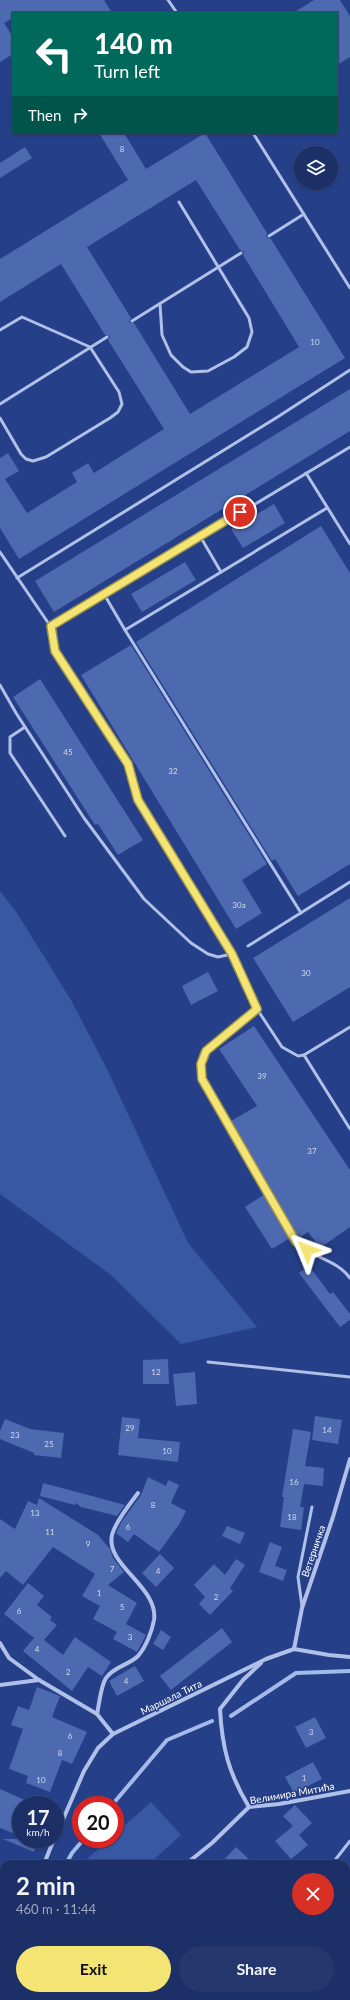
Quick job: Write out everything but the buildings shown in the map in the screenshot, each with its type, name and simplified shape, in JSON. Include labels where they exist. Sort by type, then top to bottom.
[{"type":"street","name":"Ветерничка","points":[[294,1649],[302,1608],[333,1517],[350,1459]]},
{"type":"street","points":[[97,1714],[105,1679],[118,1667],[138,1656],[148,1639],[154,1618],[149,1596],[123,1564],[111,1545],[112,1534],[138,1493]]},
{"type":"street","points":[[0,1643],[10,1658],[39,1680],[97,1714],[113,1734]]},
{"type":"street","name":"Маршала Тита","points":[[64,1817],[84,1771],[98,1748],[113,1734],[266,1659],[294,1649],[350,1657]]},
{"type":"street","points":[[249,1807],[236,1785],[222,1740],[220,1709],[243,1680],[266,1659]]},
{"type":"street","points":[[0,1685],[39,1680]]},
{"type":"street","name":"Велимира Митића","points":[[191,1860],[212,1843],[249,1807],[279,1804],[350,1791]]},
{"type":"street","name":"Маршала Тита","points":[[46,1860],[51,1848]]},
{"type":"lane","points":[[168,0],[176,12]]},
{"type":"lane","points":[[254,134],[350,288]]},
{"type":"lane","points":[[160,304],[162,335],[171,355],[182,367],[191,372],[208,371],[234,357],[247,347],[252,332],[249,318],[179,202]]},
{"type":"lane","points":[[269,236],[304,214]]},
{"type":"lane","points":[[132,321],[241,253]]},
{"type":"lane","points":[[0,330],[22,318],[90,347],[119,392],[122,404],[118,412],[110,418],[46,457],[33,462],[26,459],[21,454],[0,418]]},
{"type":"lane","points":[[0,404],[107,337]]},
{"type":"lane","points":[[17,578],[276,418],[350,370]]},
{"type":"lane","points":[[51,626],[350,447]]},
{"type":"lane","points":[[306,473],[350,544]]},
{"type":"lane","points":[[125,630],[327,508]]},
{"type":"lane","points":[[200,536],[221,572]]},
{"type":"lane","points":[[0,552],[51,626],[55,651],[128,764],[138,800],[232,954],[257,1009],[282,1047],[292,1054],[298,1056],[304,1055],[350,1027]]},
{"type":"lane","points":[[104,594],[301,912]]},
{"type":"lane","points":[[0,684],[25,727],[84,818],[144,899],[191,943],[208,954],[218,957],[232,954]]},
{"type":"lane","points":[[25,727],[10,737],[10,753],[65,836]]},
{"type":"lane","points":[[248,946],[350,882]]},
{"type":"lane","points":[[257,1009],[206,1051],[201,1064],[202,1079],[296,1242],[307,1250],[338,1265],[350,1278]]},
{"type":"lane","points":[[304,1055],[350,1129]]},
{"type":"lane","points":[[208,1362],[350,1377]]},
{"type":"lane","points":[[302,1608],[298,1576],[312,1507]]},
{"type":"lane","points":[[335,1860],[350,1841]]},
{"type":"shaded area","points":[[0,891],[17,913],[71,1000],[107,1069],[188,1243],[257,1327],[181,1344],[111,1275],[0,1194]]},
{"type":"shaded area","points":[[151,1802],[181,1835],[153,1860],[87,1859],[100,1848],[124,1848],[124,1826]]},
{"type":"waterway","points":[[231,1716],[296,1673],[350,1671]]},
{"type":"waterway","points":[[120,1796],[167,1740],[212,1721]]},
{"type":"waterway","points":[[68,1860],[76,1848]]},
{"type":"route","points":[[240,512],[51,626],[55,651],[128,764],[138,800],[232,954],[257,1009],[206,1051],[200,1070],[202,1079],[296,1242],[307,1250]]}]
